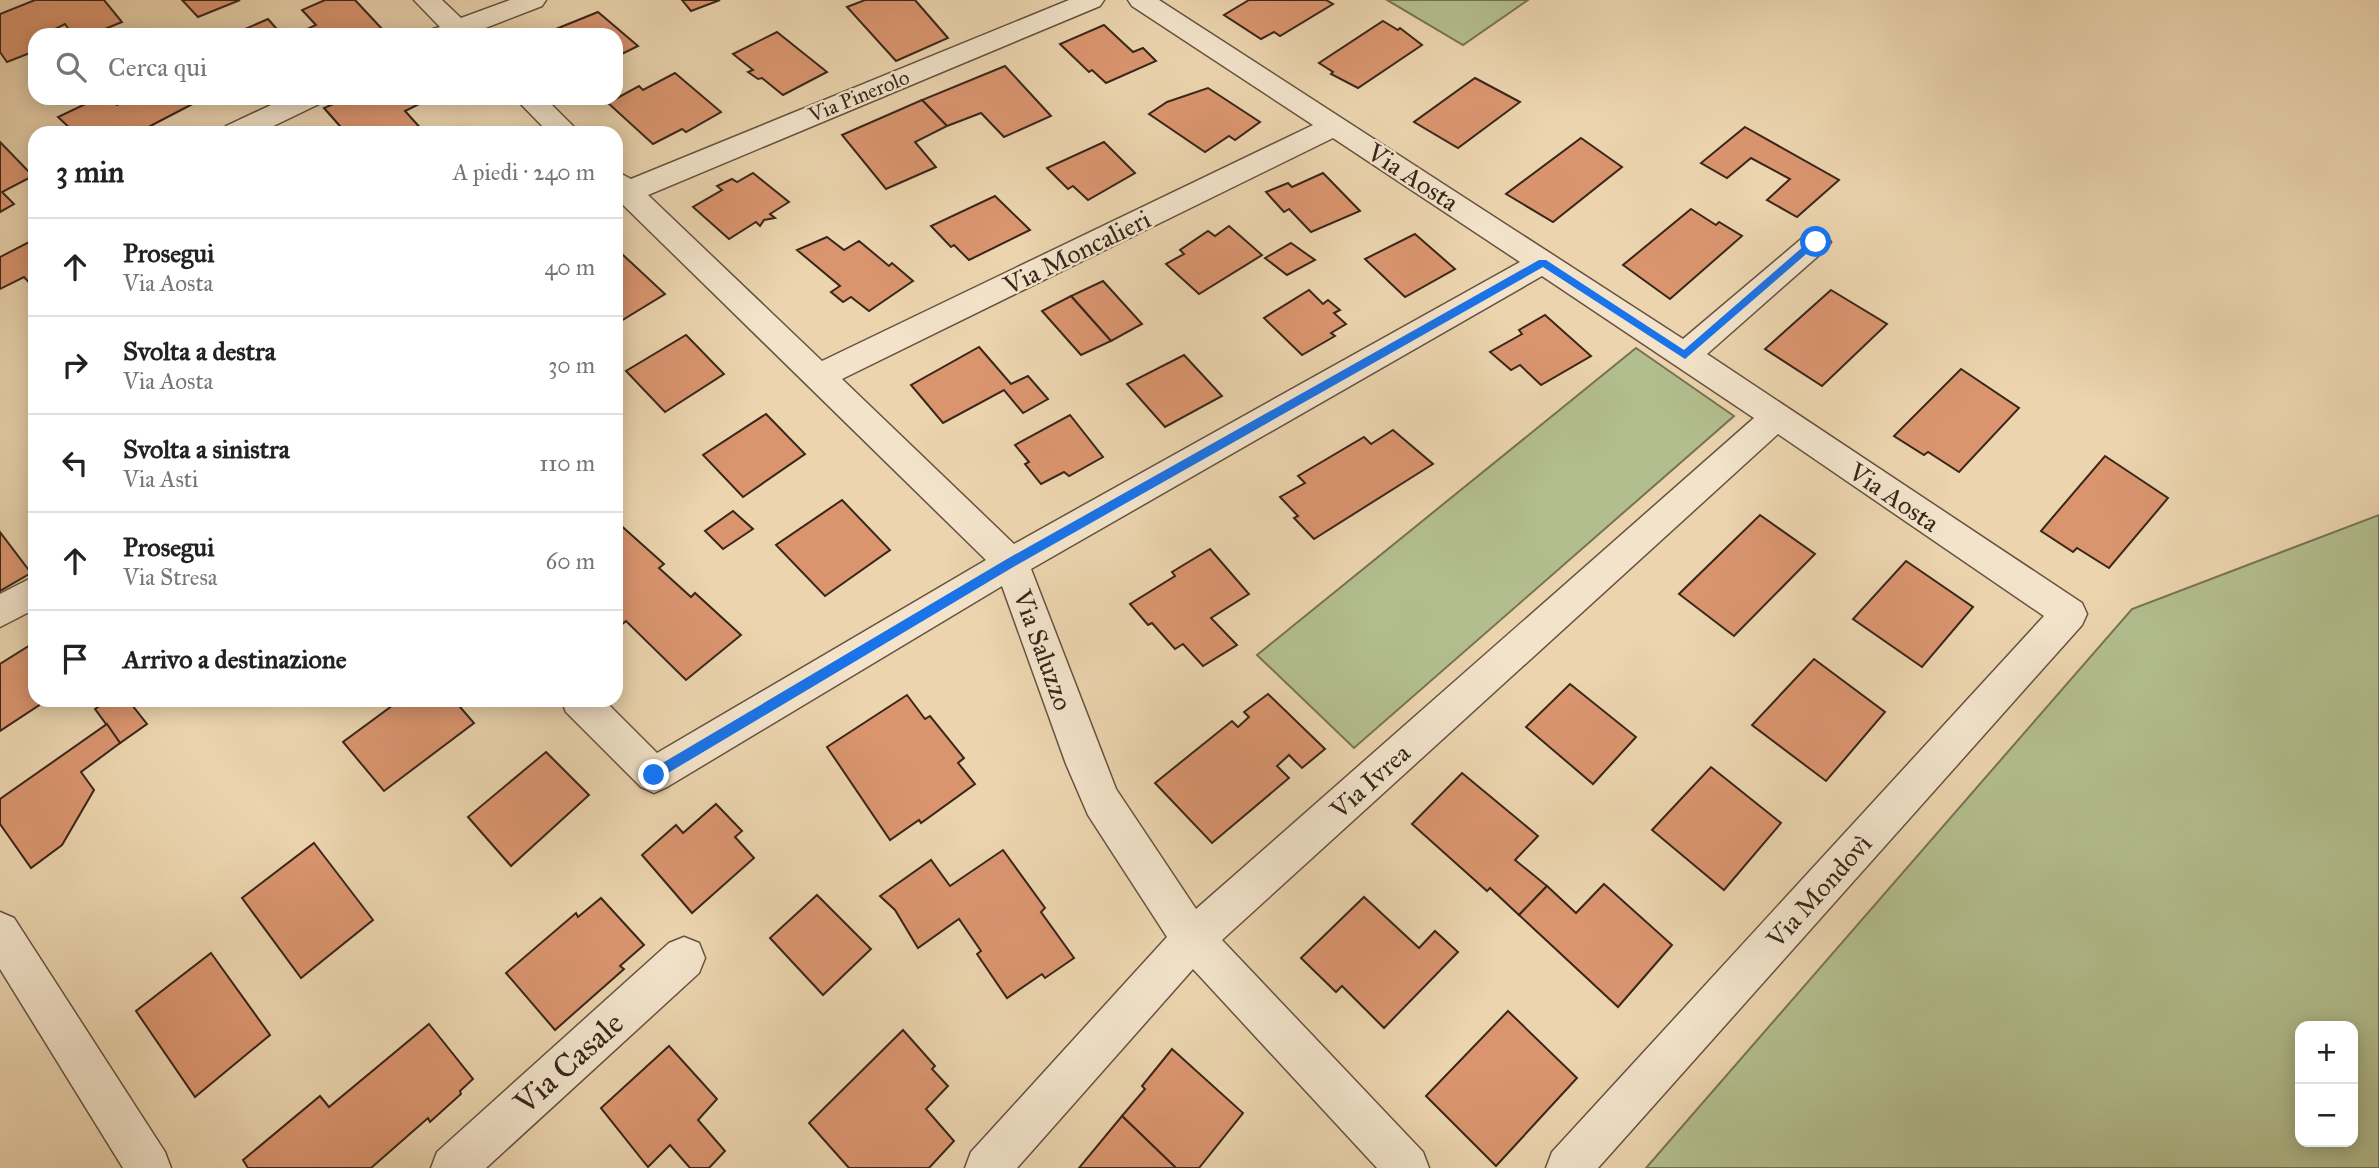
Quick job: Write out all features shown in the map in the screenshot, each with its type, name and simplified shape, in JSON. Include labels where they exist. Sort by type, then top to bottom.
[{"type":"street","points":[[427,0],[450,28]]},
{"type":"street","points":[[466,28],[533,0]]},
{"type":"street","name":"Via Pinerolo","points":[[623,186],[1091,0]]},
{"type":"street","name":"Via Aosta","points":[[1141,0],[1685,355],[2069,614]]},
{"type":"street","points":[[251,126],[294,105]]},
{"type":"street","points":[[536,105],[559,126]]},
{"type":"street","name":"Via Moncalieri","points":[[818,377],[1335,126]]},
{"type":"street","name":"Via Saluzzo","points":[[623,189],[1011,563],[1085,764],[1102,802],[1193,939],[1407,1168]]},
{"type":"street","points":[[1685,355],[1816,242]]},
{"type":"street","points":[[586,707],[654,775],[1011,563],[1543,262]]},
{"type":"street","name":"Via Ivrea","points":[[987,1168],[1193,939],[1776,417]]},
{"type":"street","points":[[0,612],[28,595]]},
{"type":"street","name":"Via Mondovì","points":[[1568,1168],[2069,614]]},
{"type":"street","points":[[0,932],[149,1168]]},
{"type":"street","name":"Via Casale","points":[[453,1168],[684,958]]},
{"type":"green space","points":[[1387,0],[1528,0],[1463,45]]},
{"type":"green space","points":[[1636,348],[1734,416],[1354,748],[1257,655]]},
{"type":"green space","points":[[2379,515],[2379,1168],[1646,1168],[2132,609]]},
{"type":"building","points":[[35,0],[104,0],[122,22],[107,28],[68,28],[65,24],[57,28],[28,28],[28,54],[7,62],[0,52],[0,14]]},
{"type":"building","points":[[182,0],[240,0],[198,17]]},
{"type":"building","points":[[325,0],[355,0],[381,28],[309,28],[316,25],[302,10]]},
{"type":"building","points":[[682,0],[720,0],[691,11]]},
{"type":"building","points":[[865,0],[915,0],[948,38],[896,61],[847,7]]},
{"type":"building","points":[[1249,0],[1326,0],[1333,4],[1280,36],[1274,32],[1261,39],[1224,15]]},
{"type":"building","points":[[598,12],[617,28],[558,28]]},
{"type":"building","points":[[268,19],[276,28],[247,28]]},
{"type":"building","points":[[1383,21],[1398,30],[1400,28],[1422,45],[1358,88],[1331,74],[1333,72],[1319,63]]},
{"type":"building","points":[[1104,25],[1133,52],[1143,48],[1156,61],[1106,83],[1092,70],[1089,72],[1060,44]]},
{"type":"building","points":[[777,32],[827,72],[783,95],[762,78],[758,79],[748,72],[753,70],[733,54]]},
{"type":"building","points":[[623,33],[638,46],[623,54]]},
{"type":"building","points":[[1005,66],[1051,116],[1004,137],[981,113],[947,126],[922,100]]},
{"type":"building","points":[[675,73],[721,112],[686,132],[682,129],[653,144],[610,105],[623,105],[623,95],[639,86],[643,90]]},
{"type":"building","points":[[1475,78],[1520,102],[1458,148],[1414,122]]},
{"type":"building","points":[[1208,88],[1260,122],[1235,140],[1229,136],[1205,152],[1149,114],[1167,102]]},
{"type":"building","points":[[922,100],[947,126],[915,142],[936,167],[886,189],[842,135]]},
{"type":"building","points":[[83,105],[191,105],[150,126],[68,126],[58,117]]},
{"type":"building","points":[[331,105],[417,105],[405,111],[419,126],[340,126],[324,108]]},
{"type":"building","points":[[1745,127],[1839,180],[1797,217],[1767,200],[1790,179],[1751,158],[1727,178],[1701,163]]},
{"type":"building","points":[[1581,138],[1622,167],[1553,222],[1506,194]]},
{"type":"building","points":[[0,142],[28,171],[28,179],[2,192],[14,204],[0,212]]},
{"type":"building","points":[[1104,142],[1135,173],[1088,200],[1073,186],[1068,189],[1047,168]]},
{"type":"building","points":[[753,173],[789,202],[770,214],[775,218],[764,220],[760,226],[756,222],[729,239],[693,207],[722,190],[717,186],[732,179],[737,182]]},
{"type":"building","points":[[1323,173],[1360,211],[1311,232],[1289,209],[1284,212],[1266,192],[1288,183],[1292,187]]},
{"type":"building","points":[[995,196],[1030,230],[969,260],[954,245],[951,247],[931,226]]},
{"type":"building","points":[[1691,209],[1716,225],[1719,222],[1742,236],[1670,299],[1623,265]]},
{"type":"building","points":[[1229,226],[1262,255],[1199,294],[1166,264],[1184,254],[1180,250],[1208,231],[1215,236]]},
{"type":"building","points":[[1415,234],[1455,269],[1405,297],[1365,259]]},
{"type":"building","points":[[827,237],[844,250],[859,241],[889,266],[892,263],[913,281],[869,311],[851,297],[843,302],[831,292],[840,286],[797,250]]},
{"type":"building","points":[[28,243],[28,281],[24,277],[0,289],[0,257]]},
{"type":"building","points":[[1291,243],[1315,260],[1287,275],[1265,258]]},
{"type":"building","points":[[623,255],[665,294],[623,320]]},
{"type":"building","points":[[1103,281],[1142,324],[1111,341],[1071,296]]},
{"type":"building","points":[[1309,290],[1323,304],[1328,300],[1340,310],[1334,313],[1346,324],[1331,333],[1335,336],[1302,355],[1264,318]]},
{"type":"building","points":[[1831,290],[1887,324],[1822,386],[1765,349]]},
{"type":"building","points":[[1071,296],[1111,341],[1081,355],[1042,311]]},
{"type":"building","points":[[1545,315],[1591,356],[1541,385],[1520,365],[1511,370],[1490,352],[1522,334],[1519,330]]},
{"type":"building","points":[[686,335],[724,374],[665,412],[626,371]]},
{"type":"building","points":[[979,347],[1011,384],[1028,376],[1048,399],[1023,413],[1004,390],[943,423],[911,385]]},
{"type":"building","points":[[1184,355],[1222,396],[1165,427],[1127,384]]},
{"type":"building","points":[[1961,369],[2019,408],[1959,472],[1928,452],[1924,455],[1894,436]]},
{"type":"building","points":[[766,414],[805,454],[743,497],[703,455]]},
{"type":"building","points":[[1070,415],[1103,457],[1069,476],[1064,472],[1041,484],[1025,464],[1029,462],[1015,445]]},
{"type":"building","points":[[1393,430],[1433,464],[1314,539],[1294,518],[1298,516],[1280,497],[1305,483],[1298,476],[1364,437],[1371,444]]},
{"type":"building","points":[[2105,456],[2168,498],[2109,568],[2077,548],[2073,552],[2041,531]]},
{"type":"building","points":[[842,500],[890,550],[825,596],[776,545]]},
{"type":"building","points":[[733,511],[753,529],[723,549],[705,531]]},
{"type":"building","points":[[1760,515],[1815,554],[1734,636],[1679,594]]},
{"type":"building","points":[[623,527],[664,564],[659,568],[691,597],[695,593],[741,635],[686,680],[626,621],[623,624]]},
{"type":"building","points":[[0,532],[28,569],[28,575],[0,591]]},
{"type":"building","points":[[1210,549],[1249,594],[1211,618],[1237,645],[1203,666],[1183,644],[1175,649],[1152,623],[1148,625],[1130,604],[1175,576],[1172,572]]},
{"type":"building","points":[[1906,561],[1973,607],[1922,667],[1853,619]]},
{"type":"building","points":[[28,646],[28,707],[36,707],[0,731],[0,664]]},
{"type":"building","points":[[1814,659],[1885,712],[1826,781],[1752,725]]},
{"type":"building","points":[[1570,684],[1636,737],[1593,784],[1526,727]]},
{"type":"building","points":[[1268,694],[1325,749],[1302,768],[1289,755],[1277,766],[1289,778],[1212,843],[1155,783],[1232,721],[1238,727],[1249,717],[1244,712]]},
{"type":"building","points":[[907,695],[925,719],[930,716],[964,758],[958,763],[975,784],[921,823],[919,820],[890,840],[827,747]]},
{"type":"building","points":[[134,707],[147,724],[120,743],[95,709]]},
{"type":"building","points":[[390,707],[460,707],[474,723],[384,791],[343,742]]},
{"type":"building","points":[[107,724],[120,743],[81,772],[94,790],[62,845],[31,868],[0,824],[0,799]]},
{"type":"building","points":[[546,752],[589,795],[511,866],[468,817]]},
{"type":"building","points":[[1711,767],[1781,823],[1724,890],[1652,830]]},
{"type":"building","points":[[1462,773],[1538,836],[1515,860],[1547,886],[1519,915],[1490,888],[1487,891],[1412,824]]},
{"type":"building","points":[[716,804],[742,831],[735,837],[754,858],[692,913],[642,855],[676,825],[683,833]]},
{"type":"building","points":[[314,843],[373,920],[301,978],[242,898]]},
{"type":"building","points":[[1003,850],[1045,908],[1041,912],[1074,958],[1045,978],[1042,974],[1007,998],[977,954],[981,951],[959,919],[918,948],[895,910],[880,896],[931,860],[950,886]]},
{"type":"building","points":[[1604,884],[1672,945],[1618,1007],[1519,915],[1547,886],[1576,913]]},
{"type":"building","points":[[817,895],[871,949],[823,995],[770,938]]},
{"type":"building","points":[[1364,897],[1419,948],[1435,931],[1458,952],[1384,1028],[1342,986],[1336,992],[1301,958]]},
{"type":"building","points":[[601,898],[644,945],[620,966],[624,969],[555,1030],[506,973],[576,913],[578,917]]},
{"type":"building","points":[[211,953],[270,1035],[195,1097],[136,1011]]},
{"type":"building","points":[[1508,1011],[1577,1078],[1496,1166],[1426,1096]]},
{"type":"building","points":[[429,1024],[473,1079],[460,1091],[461,1094],[430,1122],[428,1118],[371,1168],[248,1168],[243,1160],[320,1096],[329,1107]]},
{"type":"building","points":[[903,1030],[935,1066],[932,1069],[948,1086],[926,1109],[954,1141],[929,1168],[849,1168],[809,1123]]},
{"type":"building","points":[[669,1046],[717,1099],[698,1120],[725,1151],[709,1168],[690,1168],[670,1145],[648,1167],[601,1108]]},
{"type":"building","points":[[1172,1049],[1243,1113],[1199,1168],[1176,1168],[1122,1116],[1145,1089],[1142,1086]]},
{"type":"building","points":[[1122,1116],[1176,1168],[1079,1168]]},
{"type":"route","points":[[654,775],[1011,563],[1543,262],[1685,355],[1816,242]]}]
